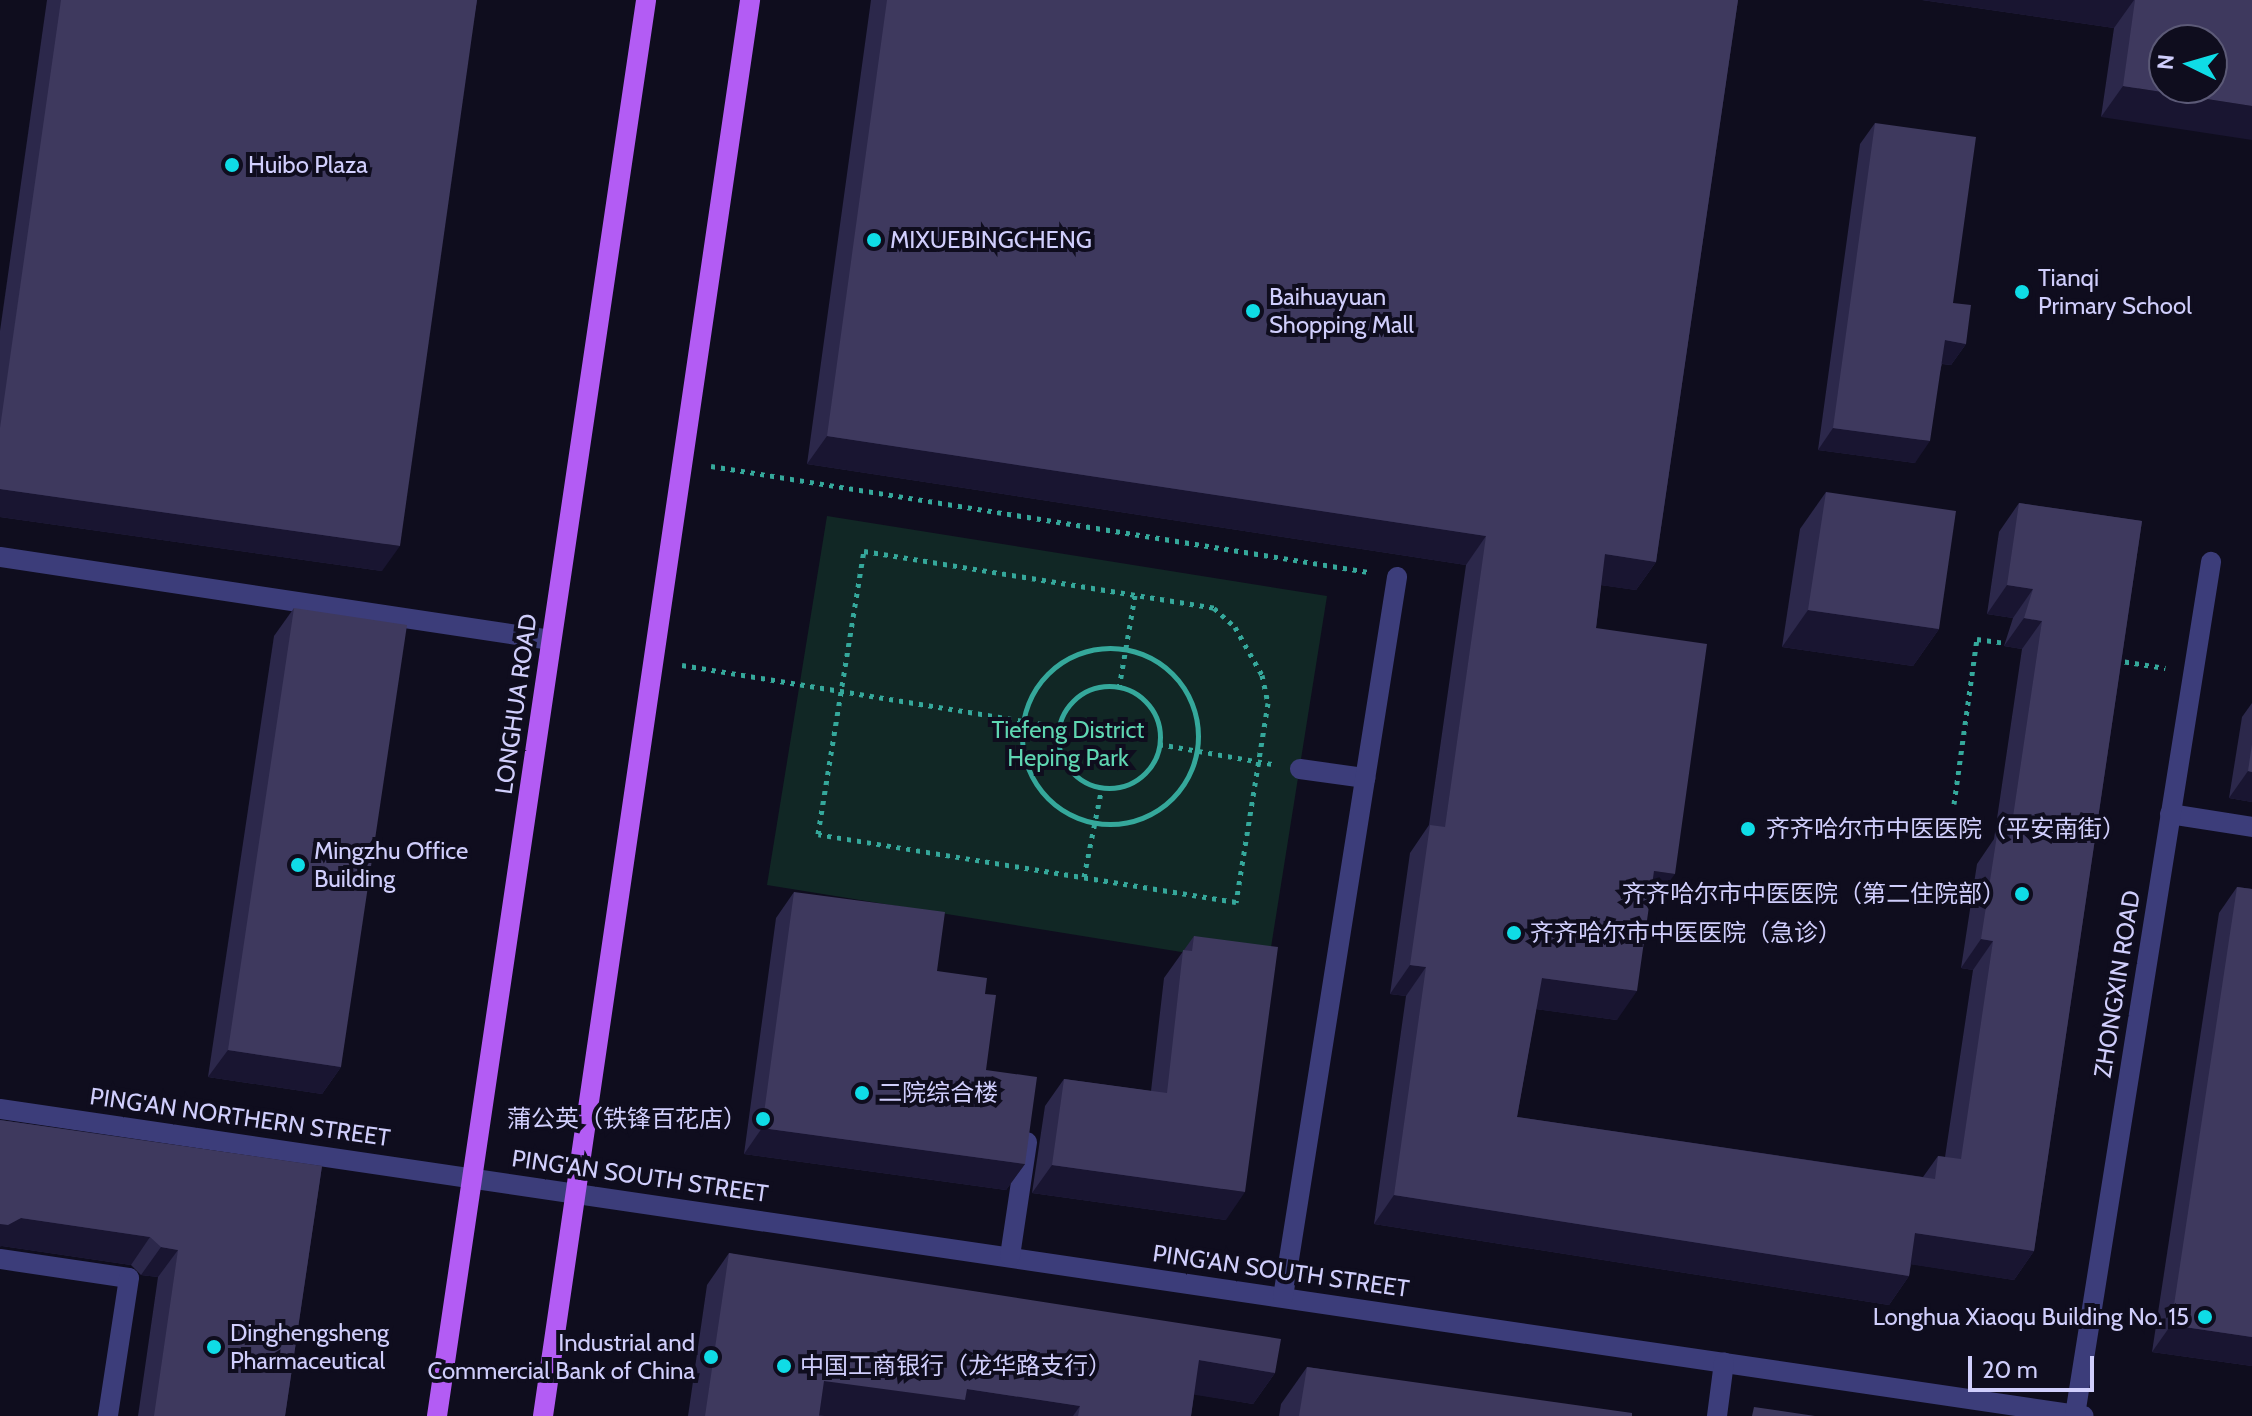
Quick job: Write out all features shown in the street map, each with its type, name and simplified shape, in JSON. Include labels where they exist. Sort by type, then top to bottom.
[{"type":"main road","name":"LONGHUA ROAD","points":[[437,1416],[646,0]]},
{"type":"main road","points":[[543,1416],[750,0]]},
{"type":"street","points":[[0,557],[551,640]]},
{"type":"street","name":"ZHONGXIN ROAD","points":[[2079,1415],[2211,562]]},
{"type":"street","points":[[1283,1297],[1397,577]]},
{"type":"street","points":[[1300,769],[1365,778]]},
{"type":"street","points":[[2170,814],[2252,827]]},
{"type":"street","name":"PING'AN NORTHERN STREET","points":[[0,1109],[472,1177]]},
{"type":"street","points":[[1010,1256],[1030,1120]]},
{"type":"street","name":"PING'AN SOUTH STREET","points":[[472,1177],[2079,1415]]},
{"type":"street","points":[[0,1259],[129,1278],[108,1416]]},
{"type":"street","points":[[1717,1416],[1724,1362]]},
{"type":"path","points":[[682,461],[1397,577]]},
{"type":"path","points":[[864,551],[1214,608],[1235,627],[1262,675],[1268,703],[1236,902],[818,834],[841,691],[864,551]]},
{"type":"path","points":[[1119,688],[1135,595]]},
{"type":"path","points":[[1954,804],[1977,639],[2005,643]]},
{"type":"path","points":[[1125,650],[1167,668],[1187,692],[1197,721],[1197,750],[1188,777],[1171,800],[1148,816],[1122,824],[1095,823],[1068,814],[1046,798],[1027,761],[1023,721],[1034,692],[1054,668],[1079,653],[1125,650]]},
{"type":"path","points":[[2107,659],[2193,672]]},
{"type":"path","points":[[654,660],[1060,727]]},
{"type":"path","points":[[1095,688],[1119,688],[1144,699],[1154,713],[1159,744],[1143,775],[1130,784],[1102,787],[1070,770],[1061,755],[1060,727],[1080,695],[1095,688]]},
{"type":"path","points":[[1159,744],[1300,769]]},
{"type":"path","points":[[1084,877],[1102,787]]},
{"type":"green space","name":"Tiefeng District Heping Park","points":[[827,516],[1327,596],[1268,966],[767,885]]},
{"type":"building","name":"Huibo Plaza","points":[[61,0],[477,0],[400,546],[0,489],[0,428]]},
{"type":"building","name":"Baihuayuan Shopping Mall","points":[[887,0],[1738,0],[1656,562],[1605,554],[1596,628],[1707,644],[1675,874],[1654,871],[1637,991],[1542,978],[1517,1117],[1935,1179],[1938,1156],[1961,1159],[1993,941],[1981,939],[1997,835],[2010,837],[2042,621],[2024,618],[2033,589],[2007,585],[2019,503],[2142,521],[2034,1251],[1915,1233],[1909,1276],[1394,1195],[1426,967],[1410,965],[1430,825],[1445,827],[1486,536],[827,436]]},
{"type":"building","points":[[2135,0],[2252,0],[2252,106],[2228,102],[2228,24],[2148,24],[2148,90],[2123,86]]},
{"type":"building","points":[[1875,123],[1976,137],[1953,303],[1971,305],[1966,344],[1945,340],[1930,441],[1833,428]]},
{"type":"building","points":[[1826,492],[1956,511],[1939,629],[1808,610]]},
{"type":"building","name":"Mingzhu Office Building","points":[[294,608],[407,625],[341,1067],[228,1050]]},
{"type":"building","points":[[2252,744],[2252,772],[2248,771]]},
{"type":"building","points":[[2237,887],[2252,889],[2252,1337],[2171,1325]]},
{"type":"building","points":[[794,892],[945,912],[937,971],[987,978],[985,994],[996,995],[986,1070],[1037,1077],[1025,1164],[762,1128]]},
{"type":"building","points":[[1194,936],[1278,947],[1245,1192],[1052,1165],[1064,1079],[1167,1093],[1183,950],[1192,951]]},
{"type":"building","name":"Dinghengsheng Pharmaceutical","points":[[0,1120],[322,1166],[285,1416],[154,1416],[178,1250],[161,1247],[150,1237],[21,1218],[8,1225],[0,1224]]},
{"type":"building","points":[[729,1253],[1281,1339],[1275,1373],[1199,1360],[1191,1416],[1078,1416],[1080,1406],[967,1389],[965,1400],[824,1381],[819,1416],[705,1416]]},
{"type":"building","points":[[1307,1367],[1632,1413],[1632,1416],[1299,1416]]},
{"type":"building","points":[[1754,1407],[1815,1416],[1752,1416]]},
{"type":"place","name":"Huibo Plaza","points":[[232,165]]},
{"type":"place","name":"MIXUEBINGCHENG","points":[[874,240]]},
{"type":"place","name":"Tianqi Primary School","points":[[2022,292]]},
{"type":"place","name":"Baihuayuan Shopping Mall","points":[[1253,311]]},
{"type":"place","name":"齐齐哈尔市中医医院（平安南街）","points":[[1748,829]]},
{"type":"place","name":"Mingzhu Office Building","points":[[298,865]]},
{"type":"place","name":"齐齐哈尔市中医医院（第二住院部）","points":[[2022,894]]},
{"type":"place","name":"齐齐哈尔市中医医院（急诊）","points":[[1514,933]]},
{"type":"place","name":"二院综合楼","points":[[862,1093]]},
{"type":"place","name":"蒲公英（铁锋百花店）","points":[[763,1119]]},
{"type":"place","name":"Longhua Xiaoqu Building No. 15","points":[[2205,1317]]},
{"type":"place","name":"Dinghengsheng Pharmaceutical","points":[[214,1347]]},
{"type":"place","name":"Industrial and Commercial Bank of China","points":[[711,1357]]},
{"type":"place","name":"中国工商银行（龙华路支行）","points":[[784,1366]]}]
